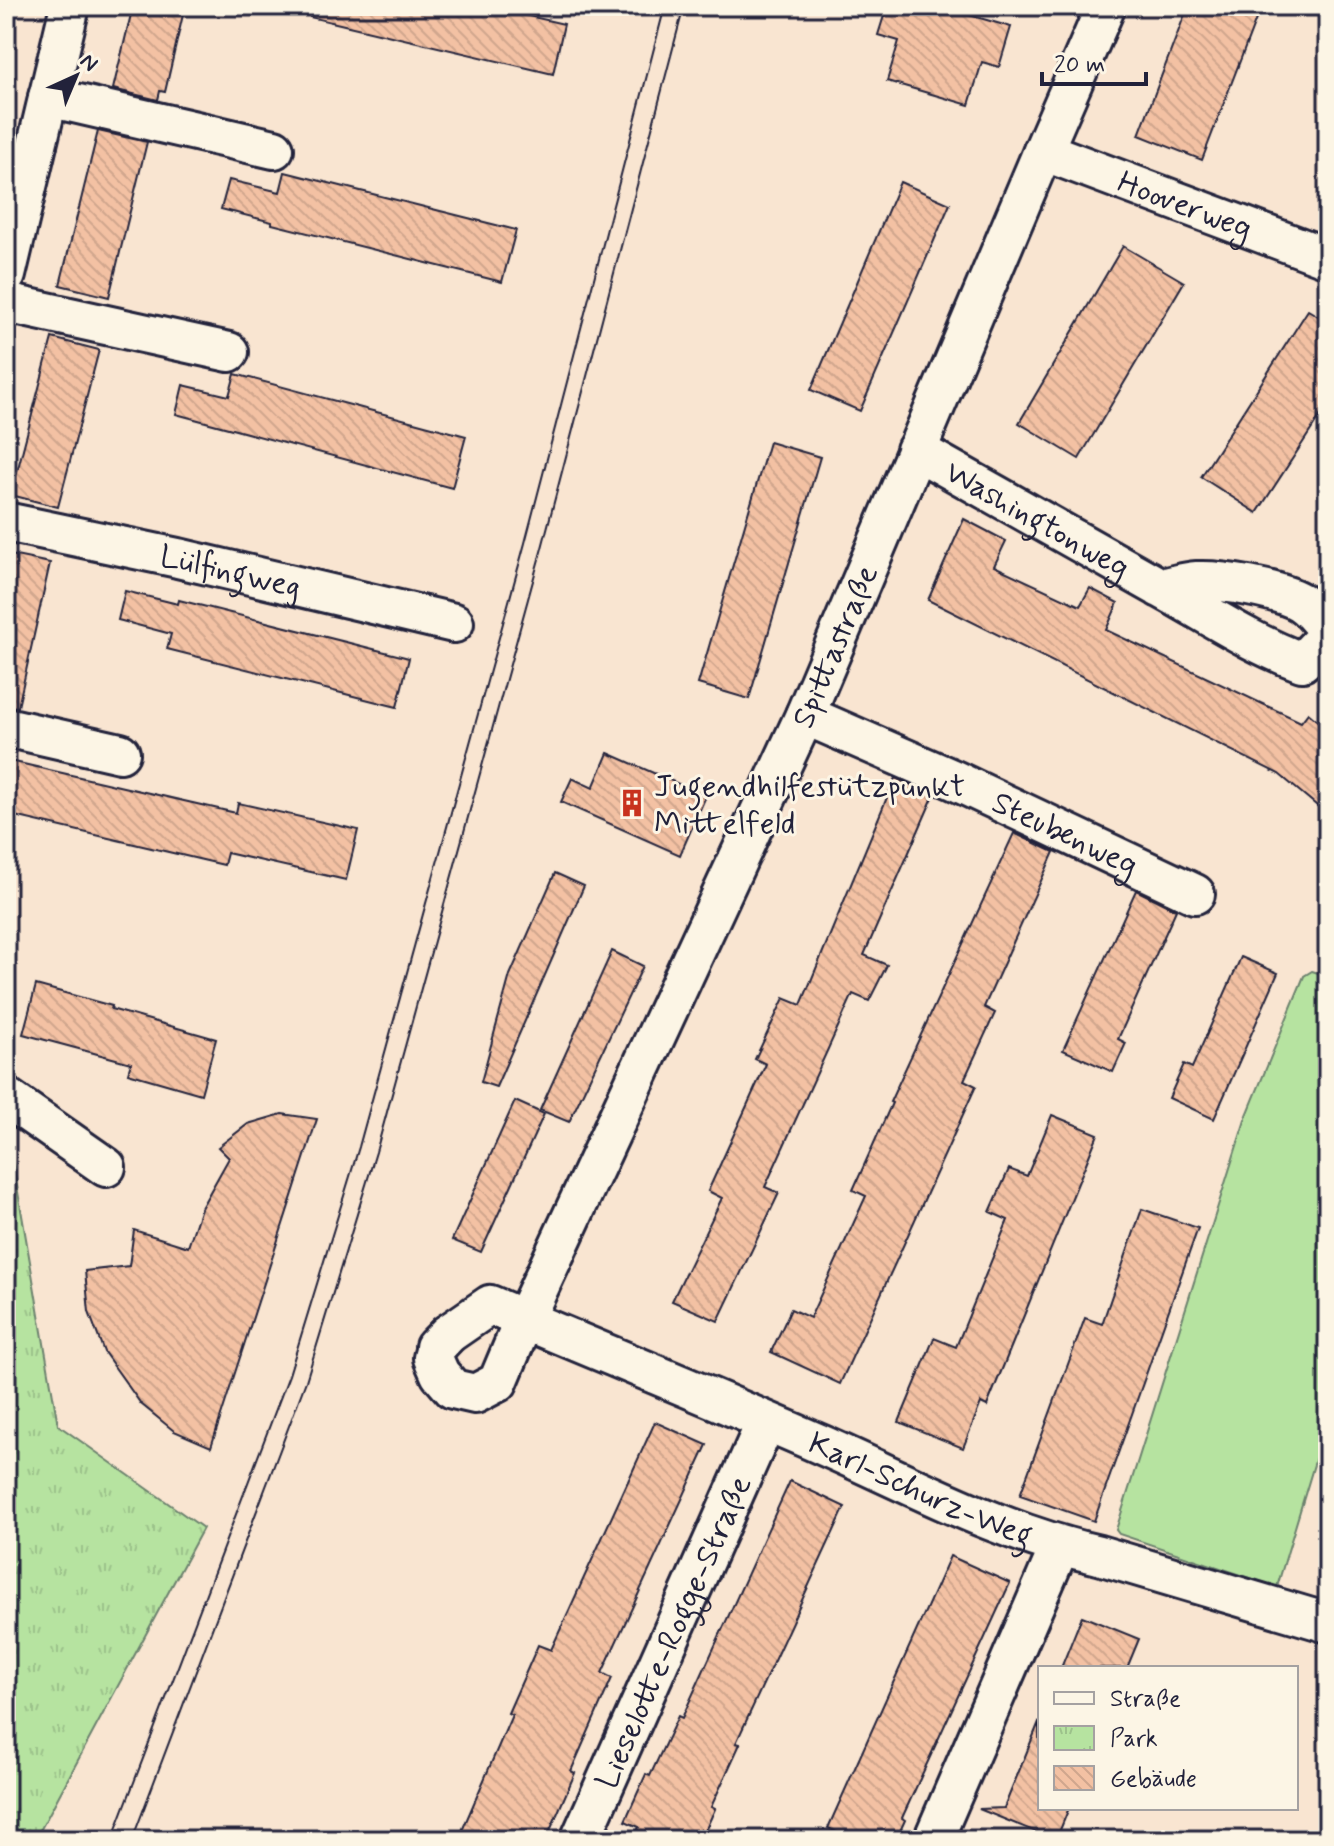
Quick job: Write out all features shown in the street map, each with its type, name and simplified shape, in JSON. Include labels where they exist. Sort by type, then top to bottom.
[{"type":"street","points":[[6,275],[70,6]]},
{"type":"street","name":"Spittastraße","points":[[524,1320],[490,1305],[441,1340],[433,1358],[440,1374],[453,1389],[475,1394],[498,1382],[805,715],[1106,6]]},
{"type":"street","points":[[48,97],[274,149]]},
{"type":"street","name":"Hooverweg","points":[[1043,151],[1328,258]]},
{"type":"street","points":[[6,303],[229,352]]},
{"type":"street","name":"Washingtonweg","points":[[916,450],[1160,588]]},
{"type":"street","name":"Lülfingweg","points":[[6,522],[178,558],[454,623]]},
{"type":"street","name":"Steubenweg","points":[[805,715],[954,780],[1195,894]]},
{"type":"street","points":[[6,727],[120,753]]},
{"type":"street","points":[[6,1097],[106,1167]]},
{"type":"street","name":"Karl-Schurz-Weg","points":[[524,1320],[821,1445],[1003,1527],[1328,1623]]},
{"type":"street","name":"Lieselotte-Rogge-Straße","points":[[580,1840],[766,1422]]},
{"type":"street","points":[[933,1840],[1060,1546]]},
{"type":"green space","points":[[1312,971],[1328,976],[1328,1418],[1277,1587],[1119,1534],[1116,1530],[1245,1120],[1304,976]]},
{"type":"green space","points":[[6,1122],[58,1425],[203,1528],[35,1840],[12,1840],[6,1836]]},
{"type":"building","points":[[133,6],[185,6],[165,92],[160,91],[158,100],[113,89]]},
{"type":"building","points":[[311,6],[485,6],[564,24],[553,74],[310,17]]},
{"type":"building","points":[[887,6],[938,6],[1011,27],[999,67],[982,62],[969,105],[887,81],[899,41],[878,35]]},
{"type":"building","points":[[1188,6],[1261,6],[1202,160],[1139,135]]},
{"type":"building","points":[[98,131],[147,142],[109,297],[60,285]]},
{"type":"building","points":[[285,172],[516,230],[502,282],[221,209],[229,180],[280,192]]},
{"type":"building","points":[[900,182],[950,204],[860,411],[811,390]]},
{"type":"building","points":[[1123,246],[1184,282],[1079,459],[1019,423]]},
{"type":"building","points":[[1308,310],[1328,322],[1328,404],[1257,513],[1201,477]]},
{"type":"building","points":[[52,338],[99,350],[58,507],[11,495]]},
{"type":"building","points":[[235,374],[466,436],[452,488],[176,414],[183,385],[229,396]]},
{"type":"building","points":[[769,442],[820,457],[749,699],[698,684]]},
{"type":"building","points":[[964,519],[1006,541],[994,566],[1080,606],[1090,588],[1118,603],[1106,630],[1301,722],[1308,713],[1328,730],[1328,815],[1279,774],[928,600]]},
{"type":"building","points":[[6,554],[50,563],[18,707],[6,706]]},
{"type":"building","points":[[125,591],[178,604],[179,600],[409,658],[397,707],[167,649],[171,634],[118,620]]},
{"type":"building","name":"Jugendhilfestützpunkt Mittelfeld","points":[[608,753],[706,796],[680,855],[561,802],[572,778],[593,788]]},
{"type":"building","points":[[6,760],[236,813],[238,803],[358,830],[346,880],[227,853],[224,865],[6,814]]},
{"type":"building","points":[[895,778],[934,795],[864,955],[887,965],[869,1001],[853,994],[765,1187],[779,1193],[718,1321],[672,1301],[722,1198],[708,1191],[766,1064],[755,1059],[784,998],[801,1005]]},
{"type":"building","points":[[1014,833],[1054,852],[984,1007],[995,1013],[964,1080],[976,1086],[840,1384],[771,1352],[791,1309],[810,1318],[866,1196],[853,1190],[890,1102]]},
{"type":"building","points":[[555,873],[584,886],[496,1087],[481,1082],[510,975]]},
{"type":"building","points":[[1136,890],[1176,910],[1118,1039],[1126,1043],[1113,1072],[1063,1050]]},
{"type":"building","points":[[612,951],[643,966],[569,1122],[540,1110]]},
{"type":"building","points":[[1241,957],[1278,973],[1214,1119],[1169,1098],[1184,1064],[1192,1068]]},
{"type":"building","points":[[36,985],[216,1039],[201,1094],[128,1073],[131,1063],[23,1034]]},
{"type":"building","points":[[515,1101],[544,1114],[481,1252],[452,1240]]},
{"type":"building","points":[[282,1114],[317,1119],[211,1447],[174,1431],[141,1404],[104,1352],[89,1312],[85,1271],[129,1266],[134,1230],[188,1247],[201,1208],[229,1158],[218,1147],[248,1124]]},
{"type":"building","points":[[1052,1115],[1098,1134],[987,1406],[981,1403],[963,1448],[899,1422],[934,1338],[956,1347],[1008,1220],[990,1212],[1009,1169],[1027,1176]]},
{"type":"building","points":[[1142,1209],[1198,1228],[1094,1521],[1020,1495],[1085,1318],[1102,1324]]},
{"type":"building","points":[[655,1422],[707,1445],[602,1673],[612,1678],[571,1771],[575,1773],[546,1840],[458,1840],[512,1715],[508,1713],[538,1645],[551,1650]]},
{"type":"building","points":[[790,1481],[845,1507],[736,1743],[740,1744],[711,1807],[715,1809],[701,1840],[633,1840],[639,1827],[625,1821],[646,1774],[650,1776],[678,1716],[682,1718]]},
{"type":"building","points":[[950,1556],[1010,1583],[902,1818],[905,1820],[896,1840],[854,1840],[828,1828]]},
{"type":"building","points":[[1082,1616],[1139,1639],[1128,1666],[1062,1666]]},
{"type":"building","points":[[1038,1724],[1038,1810],[1068,1810],[1056,1840],[979,1809],[1004,1808]]},
{"type":"tram line","points":[[112,1840],[289,1375],[359,1147],[525,543],[665,6]]},
{"type":"tram line","points":[[132,1840],[306,1381],[376,1152],[542,548],[684,6]]},
{"type":"place","name":"Jugendhilfestützpunkt Mittelfeld","points":[[632,803]]}]
